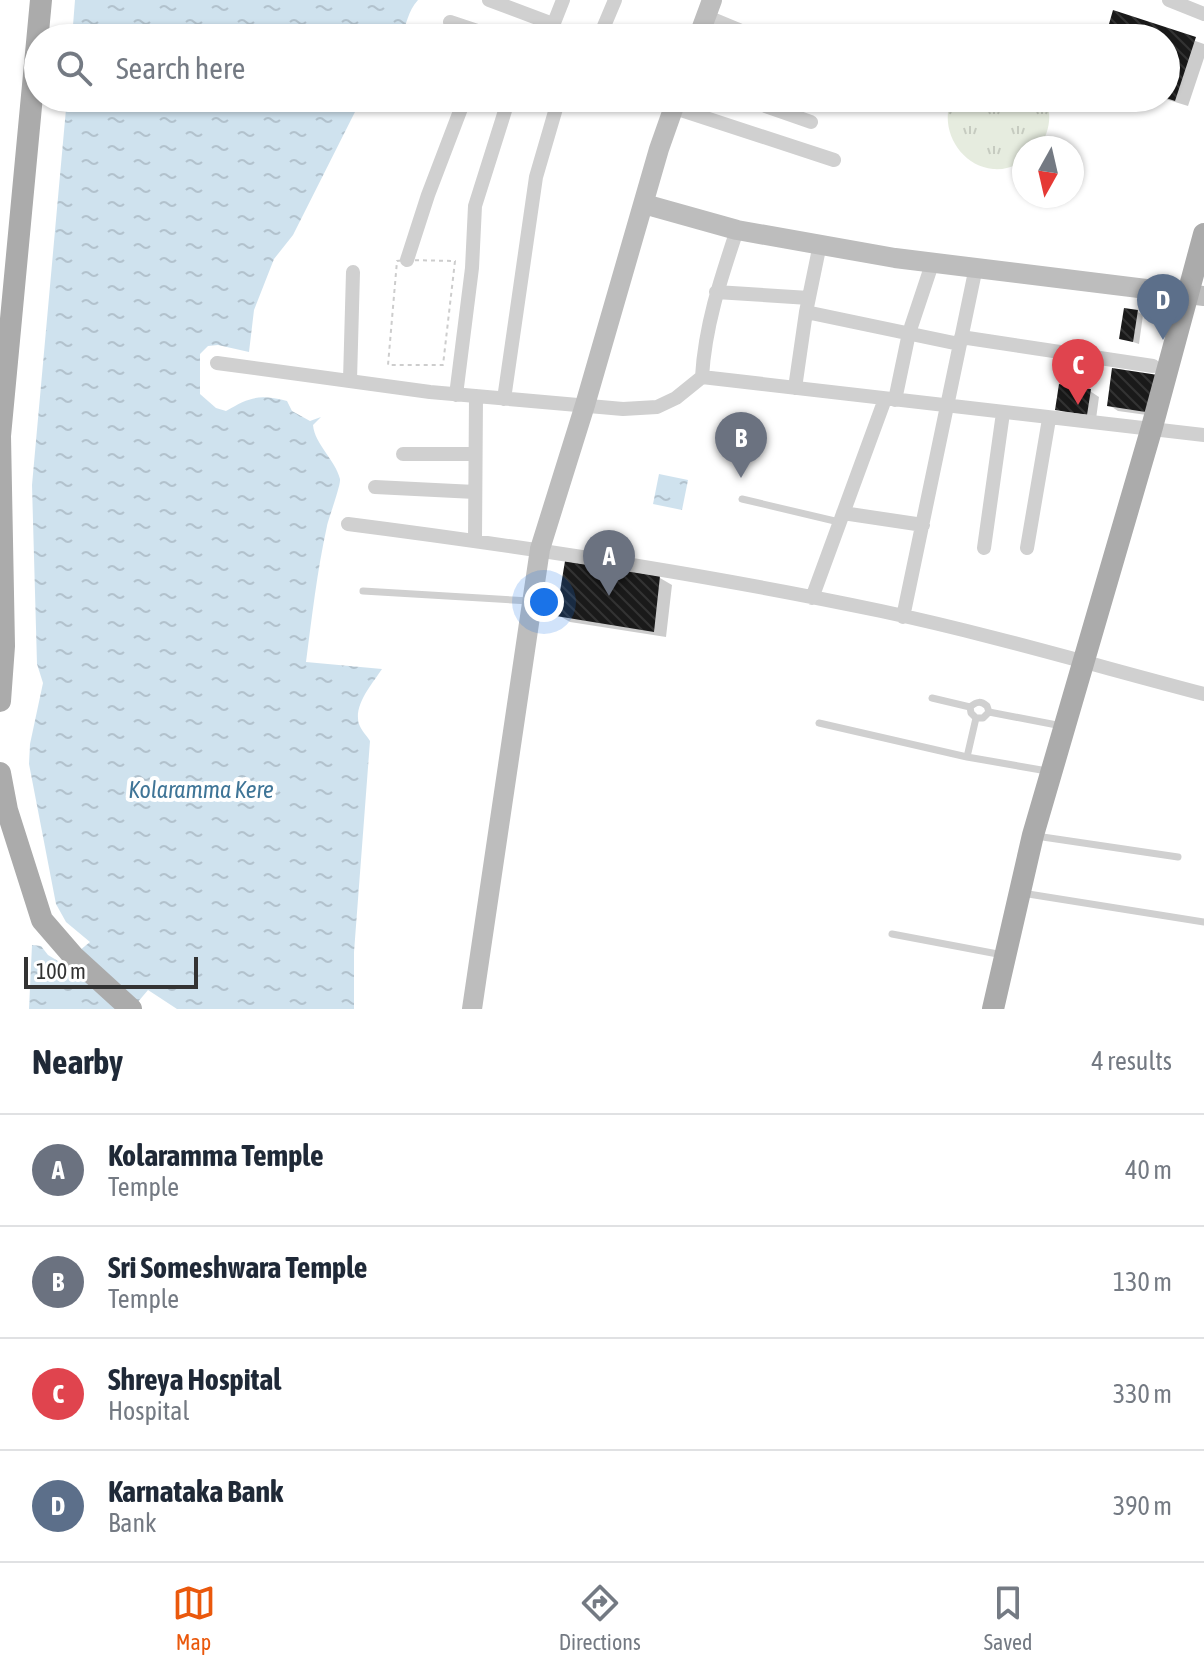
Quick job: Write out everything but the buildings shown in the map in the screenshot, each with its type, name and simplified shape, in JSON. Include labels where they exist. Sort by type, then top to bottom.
[{"type":"main road","points":[[38,24],[41,0]]},
{"type":"main road","points":[[0,701],[4,646],[0,436],[7,283],[28,112]]},
{"type":"main road","points":[[993,1009],[1033,835],[1067,727],[1152,427],[1197,295],[1204,234]]},
{"type":"main road","points":[[0,773],[14,835],[42,920],[74,957],[131,1009]]},
{"type":"street","points":[[489,0],[536,24]]},
{"type":"street","points":[[553,24],[563,0]]},
{"type":"street","points":[[605,24],[615,0]]},
{"type":"street","points":[[1169,0],[1204,14]]},
{"type":"street","points":[[708,8],[735,24]]},
{"type":"street","points":[[450,22],[455,24]]},
{"type":"street","points":[[407,260],[460,112]]},
{"type":"street","points":[[456,395],[472,268],[475,206],[505,112]]},
{"type":"street","points":[[504,399],[536,177],[555,112]]},
{"type":"street","points":[[472,1009],[540,549],[673,112]]},
{"type":"street","points":[[701,112],[834,160]]},
{"type":"street","points":[[783,112],[811,122]]},
{"type":"street","points":[[644,204],[737,230],[895,258],[1197,295]]},
{"type":"street","points":[[702,377],[704,343],[716,292],[737,230]]},
{"type":"street","points":[[795,388],[820,244]]},
{"type":"street","points":[[812,598],[841,517],[890,399],[933,261]]},
{"type":"street","points":[[903,617],[976,267]]},
{"type":"street","points":[[350,380],[353,272]]},
{"type":"street","points":[[716,292],[807,305],[909,333],[1153,366]]},
{"type":"street","points":[[217,363],[456,395],[623,409],[657,407],[676,398],[702,377],[1204,435]]},
{"type":"street","points":[[475,540],[476,396]]},
{"type":"street","points":[[984,548],[1003,413]]},
{"type":"street","points":[[1027,548],[1049,419]]},
{"type":"street","points":[[403,454],[475,454]]},
{"type":"street","points":[[375,487],[475,492]]},
{"type":"street","points":[[841,517],[923,525]]},
{"type":"street","points":[[348,524],[540,549],[765,588],[903,617],[1204,694]]},
{"type":"lane","points":[[742,499],[841,517]]},
{"type":"lane","points":[[363,591],[531,601]]},
{"type":"lane","points":[[932,698],[970,707]]},
{"type":"lane","points":[[970,707],[982,702],[989,712]]},
{"type":"lane","points":[[970,707],[976,718],[983,718],[989,712]]},
{"type":"lane","points":[[989,712],[1067,727]]},
{"type":"lane","points":[[967,757],[976,718]]},
{"type":"lane","points":[[819,723],[967,757],[1053,772]]},
{"type":"lane","points":[[1033,835],[1178,857]]},
{"type":"lane","points":[[1020,893],[1204,922]]},
{"type":"lane","points":[[892,934],[1006,955]]},
{"type":"path","points":[[407,260],[455,261],[443,365],[388,365],[397,261],[407,260]]},
{"type":"green space","points":[[948,112],[1048,112],[1045,136],[1012,136],[1012,166],[1002,169],[971,161],[955,144],[950,133]]},
{"type":"water","points":[[75,0],[418,0],[406,24],[73,24]]},
{"type":"water","name":"Kolaramma Kere","points":[[66,112],[355,112],[293,235],[274,259],[254,310],[249,352],[218,345],[208,346],[200,354],[200,394],[216,408],[226,411],[262,397],[287,401],[292,411],[310,421],[321,417],[313,425],[315,432],[340,479],[323,543],[306,662],[382,669],[365,695],[358,717],[370,741],[354,952],[354,1009],[177,1009],[148,990],[132,1009],[29,1009],[32,945],[41,946],[48,955],[63,964],[90,942],[66,922],[56,904],[29,764],[30,744],[43,683],[37,664],[32,485]]},
{"type":"water","points":[[659,474],[688,480],[682,510],[653,504]]},
{"type":"place","name":"Karnataka Bank","points":[[1163,340]]},
{"type":"place","name":"Shreya Hospital","points":[[1078,405]]},
{"type":"place","name":"Sri Someshwara Temple","points":[[741,478]]},
{"type":"place","name":"Kolaramma Temple","points":[[609,596]]}]
